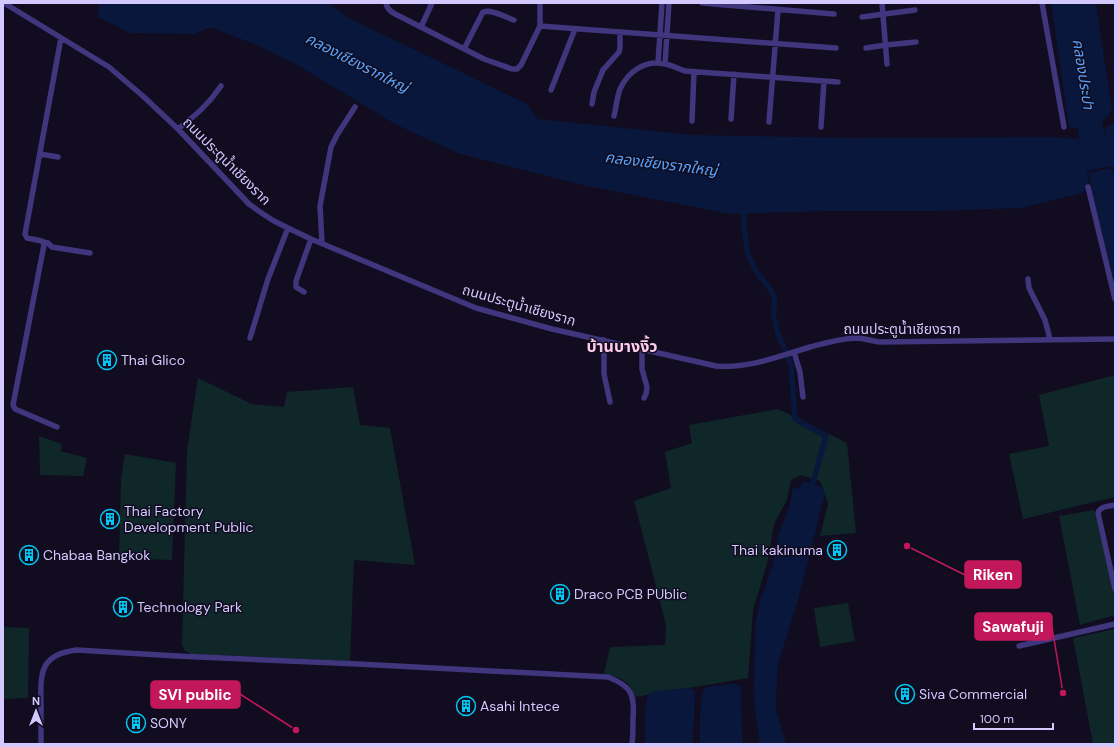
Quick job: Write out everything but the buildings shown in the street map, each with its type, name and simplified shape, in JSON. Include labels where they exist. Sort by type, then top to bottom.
[{"type":"street","points":[[386,3],[385,5],[388,10],[484,59],[512,69],[518,69],[521,65],[540,26],[540,3]]},
{"type":"street","points":[[421,27],[432,3]]},
{"type":"street","points":[[658,63],[662,3]]},
{"type":"street","points":[[665,64],[669,3]]},
{"type":"street","points":[[702,3],[834,14]]},
{"type":"street","points":[[882,3],[887,64]]},
{"type":"street","points":[[1042,3],[1064,128]]},
{"type":"street","name":"ถนนประตูน้ำเชียงราก","points":[[4,5],[109,67],[178,129],[249,204],[263,214],[311,239],[322,242],[476,308],[552,329],[716,366],[728,367],[740,366],[781,356],[835,340],[858,338],[880,342],[1115,338]]},
{"type":"street","points":[[769,122],[778,10]]},
{"type":"street","points":[[862,17],[915,10]]},
{"type":"street","points":[[464,49],[483,12],[491,12],[514,20]]},
{"type":"street","points":[[540,26],[836,48]]},
{"type":"street","points":[[551,90],[572,29]]},
{"type":"street","points":[[592,104],[594,92],[603,70],[619,52],[620,32]]},
{"type":"street","points":[[61,38],[25,235],[27,238],[42,241],[52,246],[90,253]]},
{"type":"street","points":[[866,48],[916,42]]},
{"type":"street","points":[[614,116],[620,90],[634,70],[644,65],[658,63],[680,70],[694,72],[838,82]]},
{"type":"street","points":[[692,121],[694,72]]},
{"type":"street","points":[[730,119],[734,74]]},
{"type":"street","points":[[822,127],[824,81]]},
{"type":"street","points":[[178,129],[202,110],[221,86]]},
{"type":"street","points":[[322,242],[320,206],[331,147],[355,107]]},
{"type":"street","points":[[40,154],[58,156]]},
{"type":"street","points":[[1088,187],[1115,299]]},
{"type":"street","points":[[250,338],[268,278],[288,228]]},
{"type":"street","points":[[304,292],[295,286],[311,239]]},
{"type":"street","points":[[43,242],[12,405],[15,409],[57,427]]},
{"type":"street","points":[[1028,279],[1029,288],[1045,320],[1050,339]]},
{"type":"street","points":[[604,340],[604,374],[610,402]]},
{"type":"street","points":[[642,349],[642,369],[647,387],[644,398]]},
{"type":"street","points":[[793,352],[800,372],[803,397]]},
{"type":"street","points":[[1115,505],[1101,508],[1098,513],[1115,589]]},
{"type":"street","points":[[1019,646],[1115,624]]},
{"type":"street","points":[[41,744],[41,678],[43,672],[50,660],[55,656],[68,651],[77,650],[169,656],[608,677],[621,682],[626,686],[632,696],[634,708],[632,744]]},
{"type":"green space","points":[[1115,375],[1115,497],[1023,519],[1009,454],[1049,446],[1039,395]]},
{"type":"green space","points":[[198,378],[252,404],[284,407],[287,392],[353,387],[360,425],[390,428],[415,565],[354,560],[350,661],[191,654],[185,651],[182,645],[187,450]]},
{"type":"green space","points":[[778,409],[847,443],[856,533],[820,536],[828,504],[820,481],[801,475],[791,480],[787,500],[774,524],[767,564],[753,610],[748,678],[635,697],[633,691],[624,680],[604,673],[610,647],[665,645],[666,625],[634,501],[671,488],[665,452],[692,443],[689,425]]},
{"type":"green space","points":[[39,436],[62,444],[61,451],[87,458],[83,476],[40,475]]},
{"type":"green space","points":[[125,454],[176,463],[172,560],[119,558],[121,480]]},
{"type":"green space","points":[[1094,510],[1115,593],[1115,615],[1080,625],[1059,516]]},
{"type":"green space","points":[[848,603],[855,641],[820,647],[814,608]]},
{"type":"green space","points":[[3,627],[29,628],[28,698],[3,699]]},
{"type":"green space","points":[[1115,629],[1115,744],[1093,744],[1073,638]]},
{"type":"water","points":[[99,3],[329,3],[349,18],[527,104],[537,119],[693,135],[851,138],[1057,137],[1078,139],[1079,143],[1078,129],[1069,127],[1051,3],[1096,3],[1112,110],[1102,123],[1106,137],[1105,128],[1115,122],[1115,173],[1113,166],[1087,171],[1089,183],[1082,193],[1021,208],[937,211],[827,211],[730,214],[587,186],[457,153],[395,124],[297,65],[254,44],[210,27],[194,34],[131,33],[98,17]]},
{"type":"water","points":[[1112,168],[1115,196],[1115,285],[1093,201],[1093,194],[1088,173]]},
{"type":"water","points":[[803,481],[821,487],[824,492],[824,498],[798,600],[778,664],[776,710],[786,744],[760,744],[755,712],[754,689],[755,627],[759,604],[771,570],[779,533],[790,504],[793,487],[798,489],[801,487]]},
{"type":"water","points":[[736,684],[741,687],[743,744],[700,744],[700,714],[702,697],[706,687]]},
{"type":"water","points":[[689,688],[694,690],[695,694],[693,744],[645,744],[645,711],[649,694],[655,691]]},
{"type":"waterway","points":[[744,206],[744,229],[748,255],[758,274],[770,289],[775,300],[773,314],[778,334],[791,365],[795,419],[826,436],[811,490]]},
{"type":"place","name":"Thai Glico","points":[[107,360]]},
{"type":"place","name":"Thai Factory Development Public","points":[[110,519]]},
{"type":"place","name":"Riken","points":[[907,546]]},
{"type":"place","name":"Thai kakinuma","points":[[837,550]]},
{"type":"place","name":"Chabaa Bangkok","points":[[29,555]]},
{"type":"place","name":"Draco PCB PUblic","points":[[560,594]]},
{"type":"place","name":"Technology Park","points":[[123,607]]},
{"type":"place","name":"Sawafuji","points":[[1063,693]]},
{"type":"place","name":"Siva Commercial","points":[[905,694]]},
{"type":"place","name":"Asahi Intece","points":[[466,706]]},
{"type":"place","name":"SONY","points":[[136,723]]},
{"type":"place","name":"SVI public","points":[[296,730]]},
{"type":"district","name":"บ้านบางงิ้ว","points":[[622,346]]},
{"type":"water label","name":"คลองเชียงรากใหญ่","points":[[357,63]]},
{"type":"water label","name":"คลองประปา","points":[[1083,74]]},
{"type":"water label","name":"คลองเชียงรากใหญ่","points":[[661,164]]}]
